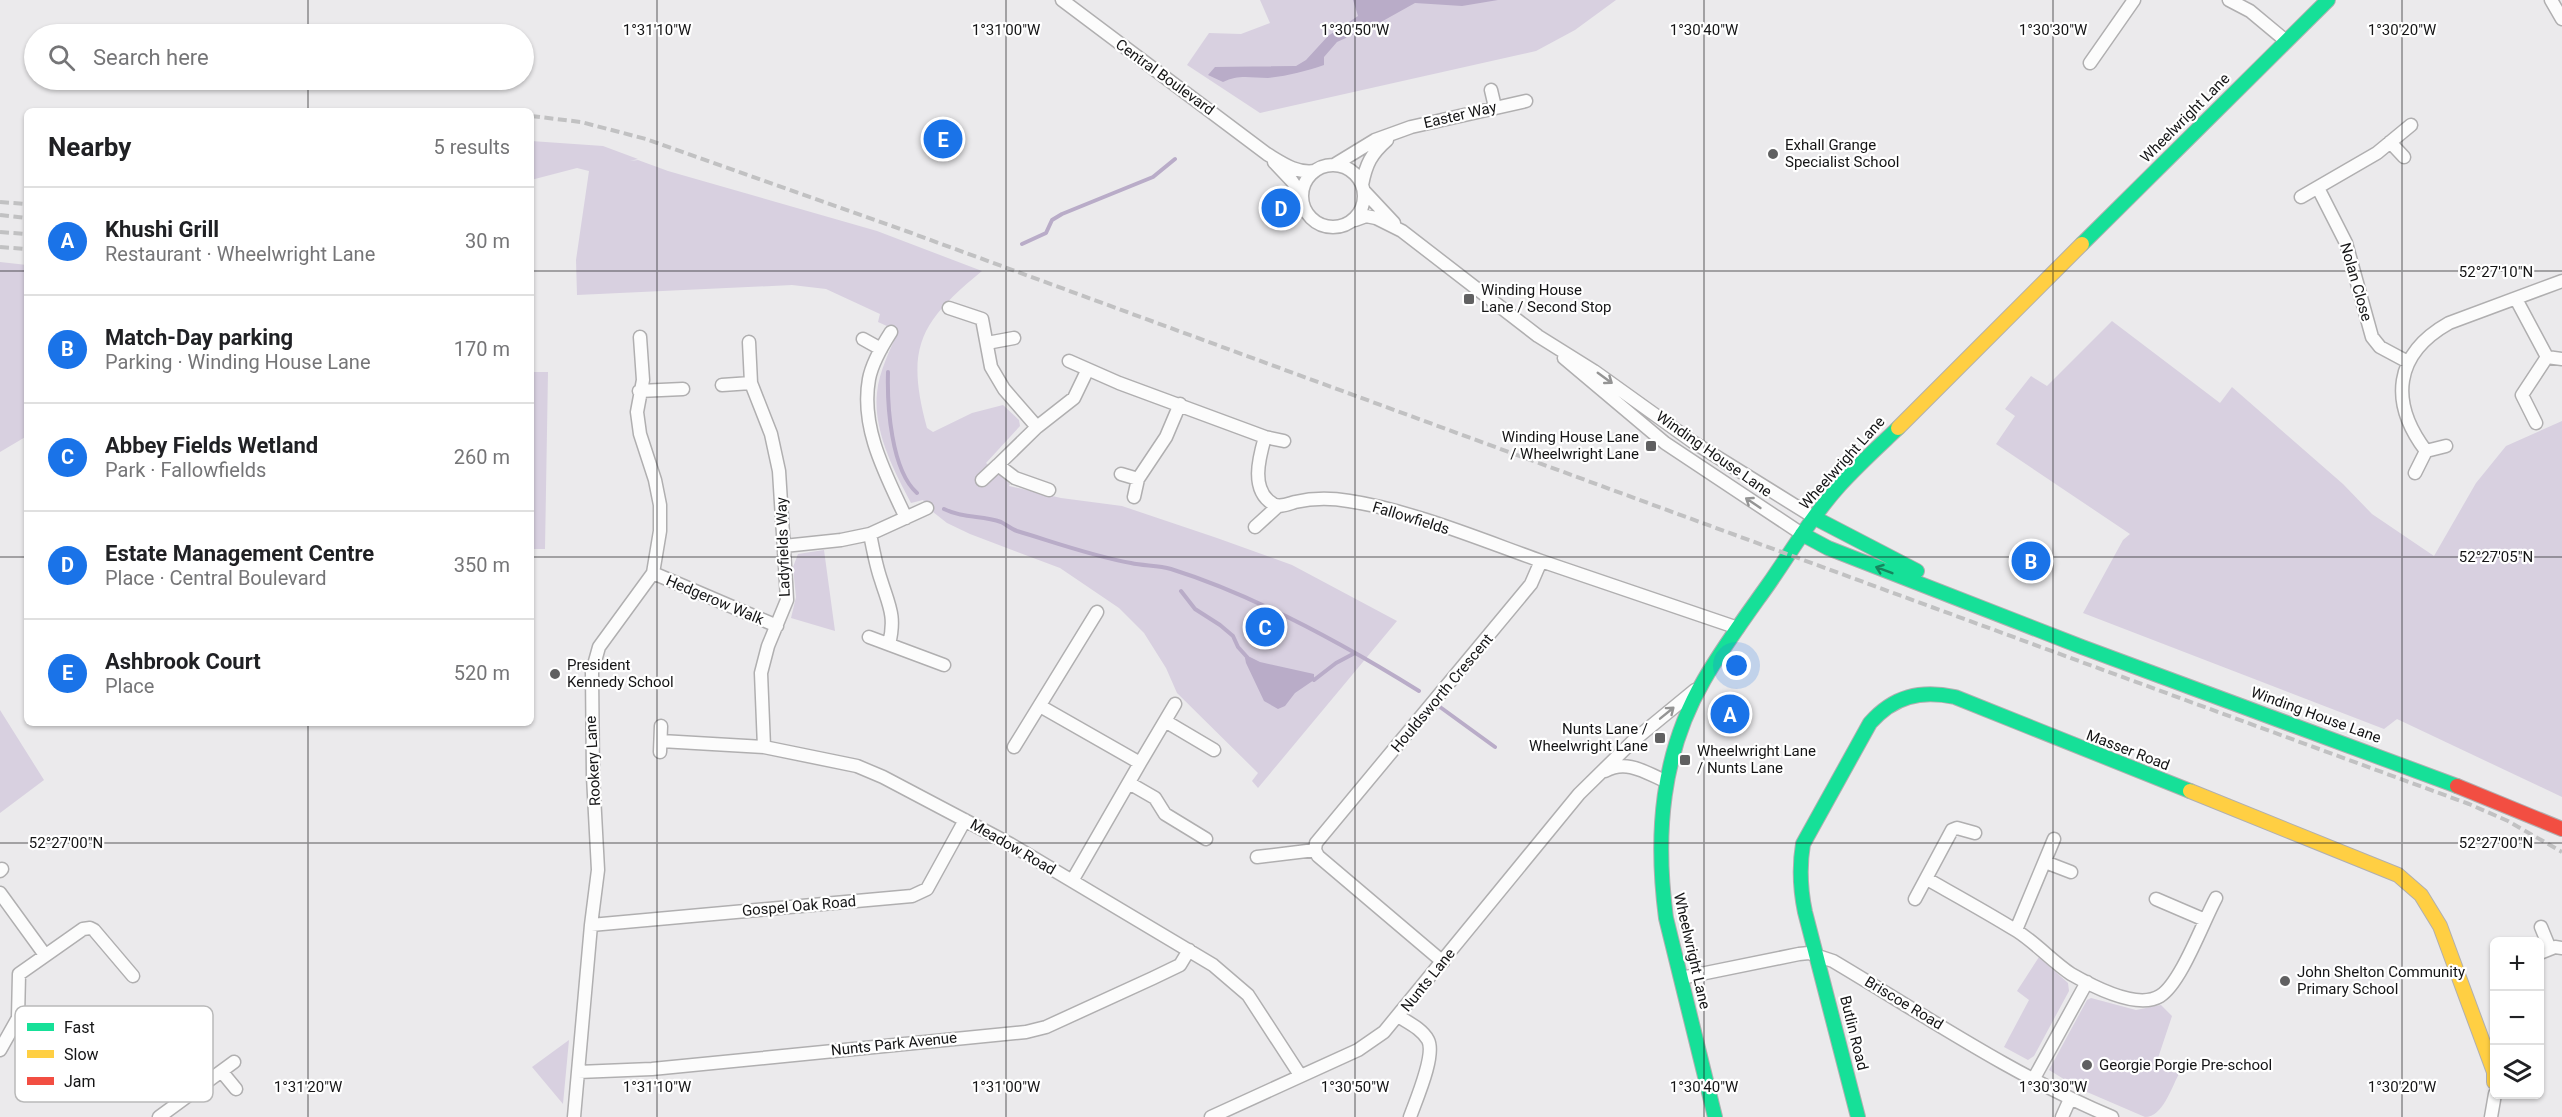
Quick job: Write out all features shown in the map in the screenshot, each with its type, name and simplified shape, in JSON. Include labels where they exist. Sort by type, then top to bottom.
[{"type":"street","name":"Central Boulevard","points":[[1062,0],[1267,154],[1293,168],[1306,172],[1315,171]]},
{"type":"street","points":[[2099,59],[2134,0]]},
{"type":"street","points":[[2229,0],[2250,11],[2286,42]]},
{"type":"street","name":"Wheelwright Lane","points":[[1715,1117],[1662,890],[1659,846],[1665,781],[1685,719],[1701,686],[1737,628],[1802,534],[1839,486],[2328,0]]},
{"type":"street","points":[[2551,0],[2562,19]]},
{"type":"street","points":[[1491,90],[1495,107]]},
{"type":"street","name":"Easter Way","points":[[1334,165],[1376,140],[1394,133],[1453,116],[1526,100]]},
{"type":"street","points":[[2301,197],[2377,153],[2411,125]]},
{"type":"street","name":"Easter Way","points":[[1363,188],[1367,162],[1372,153],[1394,133]]},
{"type":"street","points":[[2390,142],[2404,157]]},
{"type":"street","name":"Central Boulevard","points":[[1267,154],[1292,181],[1302,196]]},
{"type":"street","points":[[1334,165],[1350,170],[1363,188],[1364,203],[1354,220],[1337,228],[1323,226],[1307,214],[1302,196],[1304,183],[1315,171],[1334,165]]},
{"type":"street","name":"Winding House Lane","points":[[1363,188],[1402,231],[1538,336],[1665,443],[1802,534],[1828,548],[2056,637],[2416,769],[2562,829]]},
{"type":"street","name":"Nolan Close","points":[[2318,188],[2346,243],[2372,337],[2380,347],[2408,362]]},
{"type":"street","name":"Winding House Lane","points":[[1354,220],[1365,216],[1376,218],[1402,231]]},
{"type":"street","points":[[2426,451],[2407,420],[2403,403],[2404,372],[2420,344],[2432,333],[2449,323],[2562,281]]},
{"type":"street","points":[[2516,298],[2547,357]]},
{"type":"street","points":[[949,308],[982,319],[991,367],[1004,389],[1037,427]]},
{"type":"street","points":[[891,332],[880,349],[869,379],[869,417],[879,461],[906,518]]},
{"type":"street","name":"Winding House Lane","points":[[1538,336],[1594,370],[1693,442],[1815,518],[1905,566],[2056,637]]},
{"type":"street","name":"Rookery Lane","points":[[574,1117],[598,870],[593,776],[592,672],[599,647],[653,573],[660,531],[660,505],[640,434],[637,412],[639,391],[643,380],[640,337]]},
{"type":"street","points":[[987,343],[1014,338]]},
{"type":"street","points":[[863,339],[880,349]]},
{"type":"street","name":"Ladyfields Way","points":[[749,342],[751,383],[771,434],[779,471],[787,600],[768,646],[761,673],[764,747]]},
{"type":"street","points":[[2547,357],[2562,358]]},
{"type":"street","points":[[2536,423],[2522,395],[2547,357]]},
{"type":"street","points":[[1069,362],[1265,437],[1284,441]]},
{"type":"street","points":[[982,480],[1037,427],[1074,398],[1087,370]]},
{"type":"street","points":[[722,385],[751,383]]},
{"type":"street","points":[[639,391],[683,389]]},
{"type":"street","points":[[1134,496],[1138,479],[1166,437],[1180,404]]},
{"type":"street","points":[[1255,527],[1278,506],[1271,503],[1258,480],[1259,461],[1265,437]]},
{"type":"street","points":[[2415,473],[2426,451],[2446,446]]},
{"type":"street","points":[[998,465],[1015,478],[1049,490]]},
{"type":"street","points":[[1121,474],[1138,479]]},
{"type":"street","name":"Fallowfields","points":[[1278,506],[1329,498],[1357,502],[1392,510],[1541,561]]},
{"type":"street","points":[[784,546],[841,540],[870,534],[925,509]]},
{"type":"street","points":[[870,534],[880,580],[889,599],[892,614],[890,644]]},
{"type":"street","points":[[1541,561],[1737,628]]},
{"type":"street","name":"Houldsworth Crescent","points":[[1315,850],[1316,843],[1532,584],[1541,561]]},
{"type":"street","name":"Hedgerow Walk","points":[[653,573],[777,626]]},
{"type":"street","points":[[1014,747],[1097,612]]},
{"type":"street","points":[[869,638],[944,665]]},
{"type":"street","name":"Nunts Lane","points":[[1211,1117],[1368,1045],[1398,1016],[1579,794],[1633,741],[1701,686]]},
{"type":"street","name":"Masser Road","points":[[1820,956],[1812,937],[1798,873],[1803,844],[1870,723],[1879,711],[1906,695],[1923,692],[1939,693],[1955,697],[2398,875],[2421,895],[2440,926],[2490,1061]]},
{"type":"street","points":[[1072,881],[1175,704]]},
{"type":"street","points":[[1040,706],[1140,763]]},
{"type":"street","points":[[1165,721],[1214,750]]},
{"type":"street","name":"Meadow Road","points":[[662,726],[660,747],[764,747],[857,766],[965,820],[1213,965],[1248,995],[1300,1075]]},
{"type":"street","name":"Nunts Lane","points":[[1595,778],[1613,767],[1624,766],[1637,768],[1665,781]]},
{"type":"street","points":[[1129,783],[1155,798],[1165,814],[1206,838]]},
{"type":"street","name":"Gospel Oak Road","points":[[591,925],[912,896],[927,888],[965,820]]},
{"type":"street","points":[[1915,899],[1952,830],[1957,828],[1975,833]]},
{"type":"street","points":[[2016,930],[2054,839]]},
{"type":"street","points":[[1257,857],[1315,850],[1318,856],[1443,962]]},
{"type":"street","points":[[2045,862],[2071,872]]},
{"type":"street","points":[[1927,879],[2016,930],[2041,947],[2069,972],[2130,1000],[2144,1001],[2158,997],[2176,979],[2216,898]]},
{"type":"street","points":[[0,893],[45,955]]},
{"type":"street","points":[[2156,899],[2205,920]]},
{"type":"street","points":[[2541,927],[2551,950]]},
{"type":"street","points":[[18,1006],[19,974],[83,929],[90,928],[133,976]]},
{"type":"street","name":"Nunts Park Avenue","points":[[578,1072],[663,1068],[1026,1032],[1046,1027],[1180,965],[1189,950]]},
{"type":"street","name":"Briscoe Road","points":[[1681,978],[1799,954],[1820,956],[1833,961],[2033,1080],[2112,1117]]},
{"type":"street","name":"Butlin Road","points":[[1820,956],[1823,979],[1858,1117]]},
{"type":"street","points":[[2033,1080],[2087,982]]},
{"type":"street","points":[[1398,1016],[1421,1031],[1431,1047],[1428,1064],[1410,1117]]},
{"type":"street","points":[[0,1050],[15,1023]]},
{"type":"street","points":[[213,1078],[234,1062]]},
{"type":"street","points":[[222,1072],[236,1089]]},
{"type":"street","points":[[2062,1117],[2070,1099]]},
{"type":"street","points":[[2490,1117],[2494,1099]]},
{"type":"street","points":[[159,1117],[180,1102]]},
{"type":"shaded area","points":[[1260,0],[1616,0],[1575,30],[1536,51],[1260,113],[1187,65],[1209,33],[1241,34],[1270,23]]},
{"type":"shaded area","points":[[1353,0],[1498,0],[1462,6],[1415,3],[1337,42],[1324,57],[1324,65],[1304,71],[1268,78],[1240,77],[1223,82],[1208,75],[1215,67],[1296,66],[1306,60],[1328,36],[1358,16]]},
{"type":"shaded area","points":[[534,141],[603,146],[638,159],[630,161],[638,160],[668,171],[877,231],[982,271],[944,306],[923,338],[918,356],[918,376],[927,428],[933,432],[972,413],[1003,405],[1019,420],[1020,426],[986,463],[1010,484],[1009,486],[1061,498],[1122,506],[1217,538],[1292,565],[1397,621],[1258,788],[1252,781],[1258,773],[1177,693],[1166,668],[1144,633],[1119,608],[1060,568],[947,523],[923,500],[911,503],[886,450],[878,422],[878,385],[898,331],[878,322],[880,314],[826,289],[792,285],[577,295],[576,260],[589,171],[577,168],[534,179]]},
{"type":"shaded area","points":[[0,262],[24,265],[24,438],[0,452]]},
{"type":"shaded area","points":[[2112,321],[2220,403],[2232,387],[2343,484],[2372,514],[2434,556],[2476,483],[2506,446],[2562,421],[2562,797],[2397,719],[2384,729],[2083,613],[2123,540],[2130,534],[1996,444],[2015,416],[2005,409],[2031,376],[2047,386]]},
{"type":"shaded area","points":[[534,372],[548,372],[545,549],[534,549]]},
{"type":"shaded area","points":[[824,550],[835,631],[791,618],[796,597],[793,567],[798,554]]},
{"type":"shaded area","points":[[1248,656],[1260,662],[1314,674],[1314,680],[1295,693],[1285,706],[1278,709],[1264,701],[1246,663],[1245,658]]},
{"type":"shaded area","points":[[0,710],[44,780],[0,813]]},
{"type":"shaded area","points":[[2039,957],[2068,983],[2069,991],[2034,1056],[2028,1060],[2004,1047],[2029,1000],[2017,991]]},
{"type":"shaded area","points":[[2091,998],[2136,1010],[2161,1005],[2172,1016],[2156,1064],[2179,1074],[2162,1107],[2151,1116],[2145,1117],[2080,1089],[2049,1070],[2087,1000]]},
{"type":"shaded area","points":[[569,1040],[563,1104],[532,1067]]},
{"type":"waterway","points":[[1022,244],[1046,233],[1052,220],[1062,214],[1153,177],[1175,159]]},
{"type":"waterway","points":[[888,372],[888,402],[896,453],[908,483],[917,493]]},
{"type":"waterway","points":[[944,509],[1001,522],[1017,531],[1088,553],[1166,568],[1202,580],[1298,622],[1419,691]]},
{"type":"waterway","points":[[1181,591],[1195,609],[1233,636],[1238,647],[1247,657]]},
{"type":"waterway","points":[[1314,680],[1336,663],[1353,654]]},
{"type":"waterway","points":[[1440,707],[1495,747]]},
{"type":"railway","points":[[534,116],[581,122],[646,139],[906,231],[2469,804],[2508,821],[2562,852]]},
{"type":"railway","points":[[0,202],[24,204]]},
{"type":"railway","points":[[0,215],[24,218]]},
{"type":"railway","points":[[0,232],[24,234]]},
{"type":"railway","points":[[0,247],[24,249]]},
{"type":"traffic: fast","points":[[2082,244],[2328,0]]},
{"type":"traffic: fast","points":[[1715,1117],[1666,918],[1661,856],[1662,826],[1670,766],[1678,737],[1690,708],[1704,680],[1727,644],[1830,497],[1854,470],[1898,428]]},
{"type":"traffic: fast","points":[[1815,518],[1917,571]]},
{"type":"traffic: fast","points":[[1802,534],[1828,548],[2082,647],[2457,786]]},
{"type":"traffic: fast","points":[[1858,1117],[1805,912],[1801,886],[1801,861],[1803,844],[1870,723],[1879,714],[1908,697],[1930,694],[1955,697],[2190,791]]},
{"type":"traffic: slow","points":[[1898,428],[2082,244]]},
{"type":"traffic: slow","points":[[2190,791],[2398,875],[2421,895],[2440,926],[2490,1061]]},
{"type":"traffic: jam","points":[[2457,786],[2562,829]]},
{"type":"place","name":"Ashbrook Court","points":[[943,139]]},
{"type":"place","name":"Exhall Grange Specialist School","points":[[1773,154]]},
{"type":"place","name":"Estate Management Centre","points":[[1281,208]]},
{"type":"place","name":"Winding House Lane / Second Stop","points":[[1469,299]]},
{"type":"place","name":"Winding House Lane / Wheelwright Lane","points":[[1651,446]]},
{"type":"place","name":"Match-Day parking","points":[[2031,561]]},
{"type":"place","name":"Abbey Fields Wetland","points":[[1265,627]]},
{"type":"place","name":"President Kennedy School","points":[[555,674]]},
{"type":"place","name":"Khushi Grill","points":[[1730,714]]},
{"type":"place","name":"Nunts Lane / Wheelwright Lane","points":[[1660,738]]},
{"type":"place","name":"Wheelwright Lane / Nunts Lane","points":[[1685,760]]},
{"type":"place","name":"John Shelton Community Primary School","points":[[2285,981]]},
{"type":"place","name":"Georgie Porgie Pre-school","points":[[2087,1065]]}]
